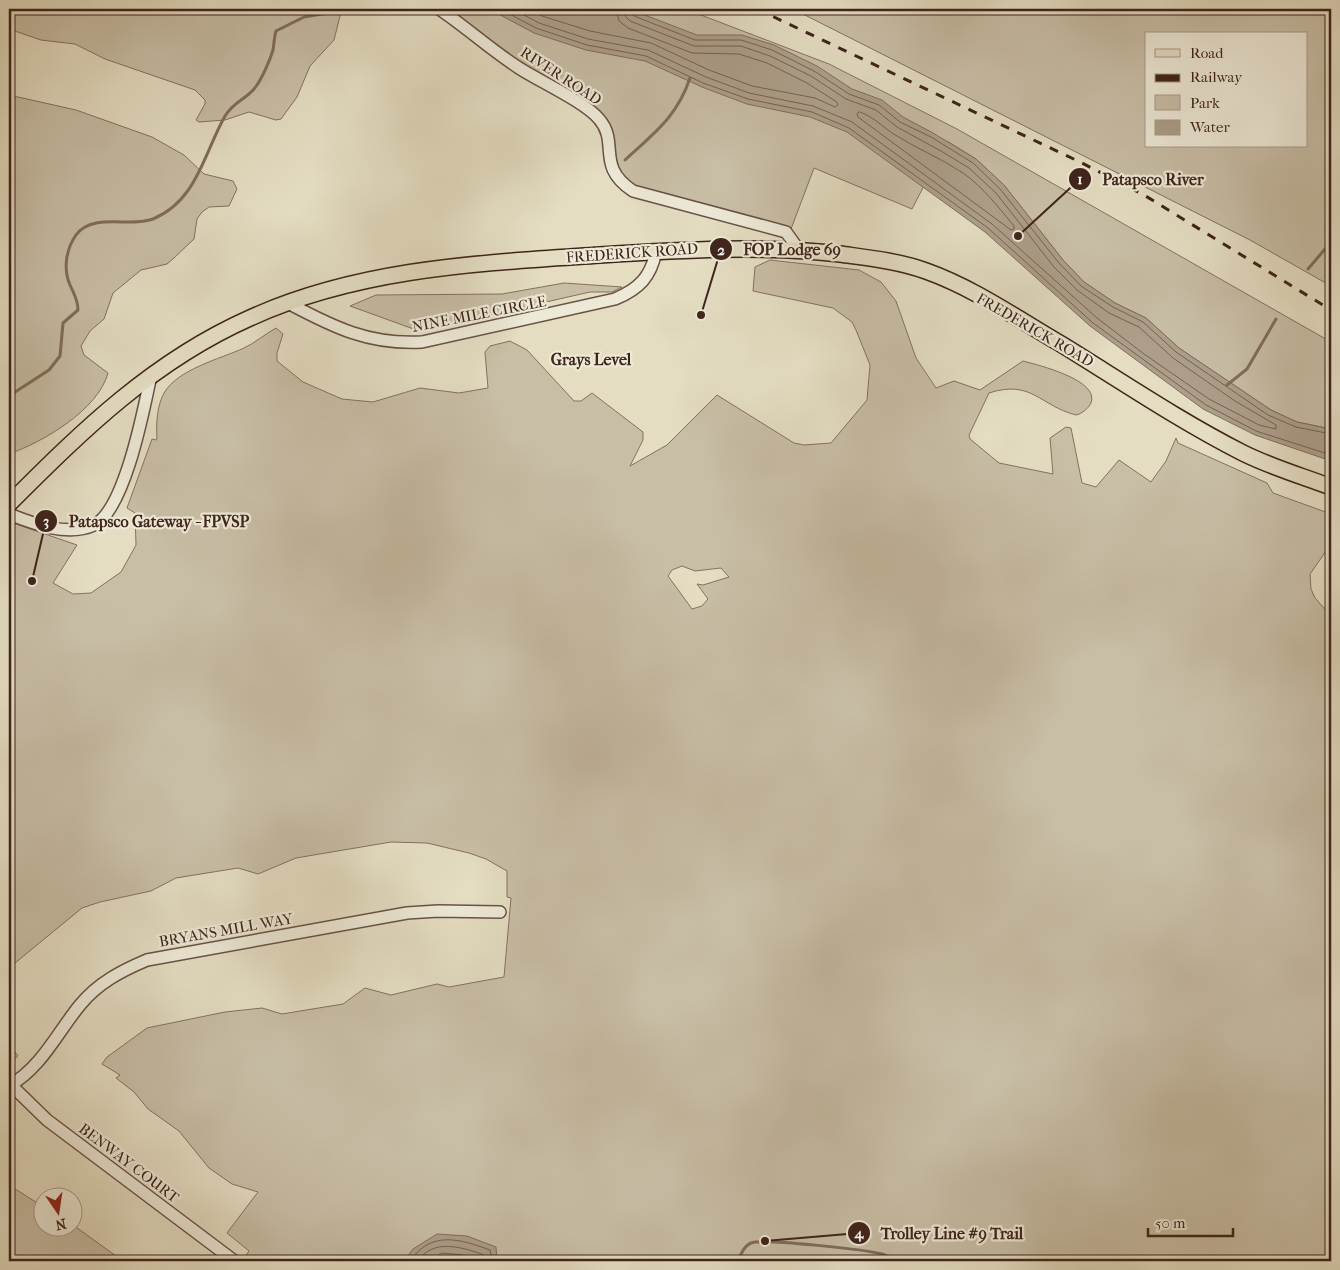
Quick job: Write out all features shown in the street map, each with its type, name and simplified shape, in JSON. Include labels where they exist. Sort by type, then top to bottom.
[{"type":"main road","name":"FREDERICK ROAD","points":[[9,504],[85,428],[151,375],[183,353],[217,334],[288,302],[350,283],[419,271],[482,263],[712,248],[799,250],[900,264],[944,279],[1013,316],[1244,454],[1331,487]]},
{"type":"street","name":"RIVER ROAD","points":[[439,9],[518,67],[589,110],[600,119],[605,128],[611,168],[623,184],[633,191],[786,232],[799,250]]},
{"type":"street","name":"NINE MILE CIRCLE","points":[[288,302],[324,322],[350,332],[396,344],[422,342],[615,299],[638,287],[646,279],[653,266],[656,251]]},
{"type":"street","points":[[9,514],[30,522],[70,529],[95,524],[104,517],[113,504],[141,428],[151,375]]},
{"type":"street","name":"BRYANS MILL WAY","points":[[10,1086],[43,1057],[80,1005],[94,991],[109,978],[147,960],[168,954],[407,914],[438,911],[500,912]]},
{"type":"street","name":"BENWAY COURT","points":[[10,1086],[47,1120],[233,1260]]},
{"type":"green space","points":[[9,9],[344,9],[340,16],[334,40],[310,66],[297,97],[281,119],[276,120],[249,112],[225,120],[199,122],[196,120],[205,104],[205,100],[195,90],[105,59],[75,44],[41,40],[9,29]]},
{"type":"green space","points":[[447,9],[692,9],[701,15],[829,64],[957,129],[1331,342],[1331,429],[1297,422],[1271,410],[1179,348],[1146,318],[1115,303],[1084,282],[1063,260],[1004,185],[976,159],[947,141],[912,209],[814,168],[791,229],[637,187],[618,166],[611,127],[601,113],[593,106],[521,62]]},
{"type":"green space","points":[[793,9],[1331,9],[1331,286],[1250,240]]},
{"type":"green space","points":[[9,95],[76,110],[152,137],[184,155],[204,174],[233,181],[237,189],[229,206],[209,207],[202,212],[197,219],[194,239],[167,264],[141,270],[113,293],[104,319],[90,331],[81,346],[84,355],[108,373],[102,387],[93,400],[68,423],[53,433],[23,449],[9,454]]},
{"type":"green space","points":[[770,260],[859,270],[881,282],[896,301],[916,358],[936,388],[954,381],[980,390],[1023,361],[1066,375],[1086,387],[1091,395],[1091,403],[1084,411],[1076,415],[1053,406],[1026,391],[1016,389],[989,393],[969,435],[970,439],[999,463],[1053,474],[1050,438],[1066,427],[1071,428],[1082,483],[1096,487],[1119,460],[1151,482],[1166,461],[1176,438],[1178,443],[1267,483],[1273,493],[1331,514],[1331,544],[1310,574],[1311,589],[1315,598],[1331,616],[1331,1261],[242,1261],[249,1251],[227,1233],[258,1192],[232,1184],[209,1168],[179,1131],[148,1109],[134,1092],[116,1078],[120,1075],[102,1064],[107,1057],[147,1028],[225,1012],[262,1008],[282,1014],[343,1004],[365,988],[391,995],[437,984],[449,987],[504,977],[511,898],[507,897],[507,871],[486,859],[469,853],[427,843],[391,842],[296,858],[258,874],[238,868],[176,878],[151,891],[100,902],[82,908],[9,968],[9,531],[16,524],[77,545],[53,583],[73,594],[91,593],[121,572],[136,545],[135,513],[127,508],[152,439],[156,440],[157,438],[158,415],[164,393],[179,377],[189,371],[244,348],[276,328],[283,334],[277,353],[277,361],[303,382],[342,399],[373,402],[420,388],[459,393],[488,388],[485,352],[490,346],[510,341],[527,350],[574,401],[581,401],[592,393],[643,432],[643,440],[630,466],[667,445],[717,395],[794,443],[804,445],[831,443],[867,400],[870,365],[856,330],[852,322],[833,308],[753,291],[755,267]],"holes":[[[682,566],[695,571],[721,568],[729,577],[703,585],[697,584],[708,599],[702,606],[692,609],[668,576],[672,570]]]},
{"type":"green space","points":[[564,283],[622,287],[612,292],[590,292],[419,331],[350,306],[376,295],[502,294]]},
{"type":"green space","points":[[9,1044],[18,1056],[9,1064]]},
{"type":"green space","points":[[9,1185],[32,1200],[32,1238],[82,1238],[82,1231],[123,1261],[9,1261]]},
{"type":"water","points":[[489,9],[629,9],[697,35],[742,35],[774,45],[817,66],[852,89],[882,100],[903,117],[976,159],[1004,185],[1063,260],[1084,282],[1115,303],[1146,318],[1179,348],[1271,410],[1297,422],[1331,429],[1331,461],[1255,435],[1203,409],[1090,326],[985,232],[847,132],[810,117],[747,104],[702,87],[645,61],[586,50],[534,33]]},
{"type":"water","points":[[437,1234],[467,1236],[496,1247],[497,1261],[404,1261],[413,1249]]},
{"type":"waterway","points":[[9,396],[49,370],[60,356],[63,323],[78,310],[77,300],[68,279],[66,266],[70,246],[76,235],[83,228],[92,224],[153,219],[168,211],[180,201],[198,175],[225,116],[233,106],[250,94],[259,81],[272,54],[276,31],[304,17],[328,13],[335,9]]},
{"type":"waterway","points":[[1327,9],[1331,14]]},
{"type":"waterway","points":[[625,160],[664,124],[685,92],[690,78]]},
{"type":"waterway","points":[[1308,269],[1331,242]]},
{"type":"waterway","points":[[1227,385],[1247,369],[1276,319]]},
{"type":"waterway","points":[[738,1261],[746,1246],[759,1242],[793,1243],[857,1250],[882,1254],[901,1261]]},
{"type":"railway","points":[[757,9],[1080,162],[1144,195],[1331,310]]},
{"type":"place","name":"Patapsco River","points":[[1018,236]]},
{"type":"place","name":"FOP Lodge 69","points":[[701,315]]},
{"type":"place","name":"Patapsco Gateway - FPVSP","points":[[32,581]]},
{"type":"place","name":"Trolley Line #9 Trail","points":[[765,1241]]},
{"type":"district","name":"Grays Level","points":[[591,359]]}]
